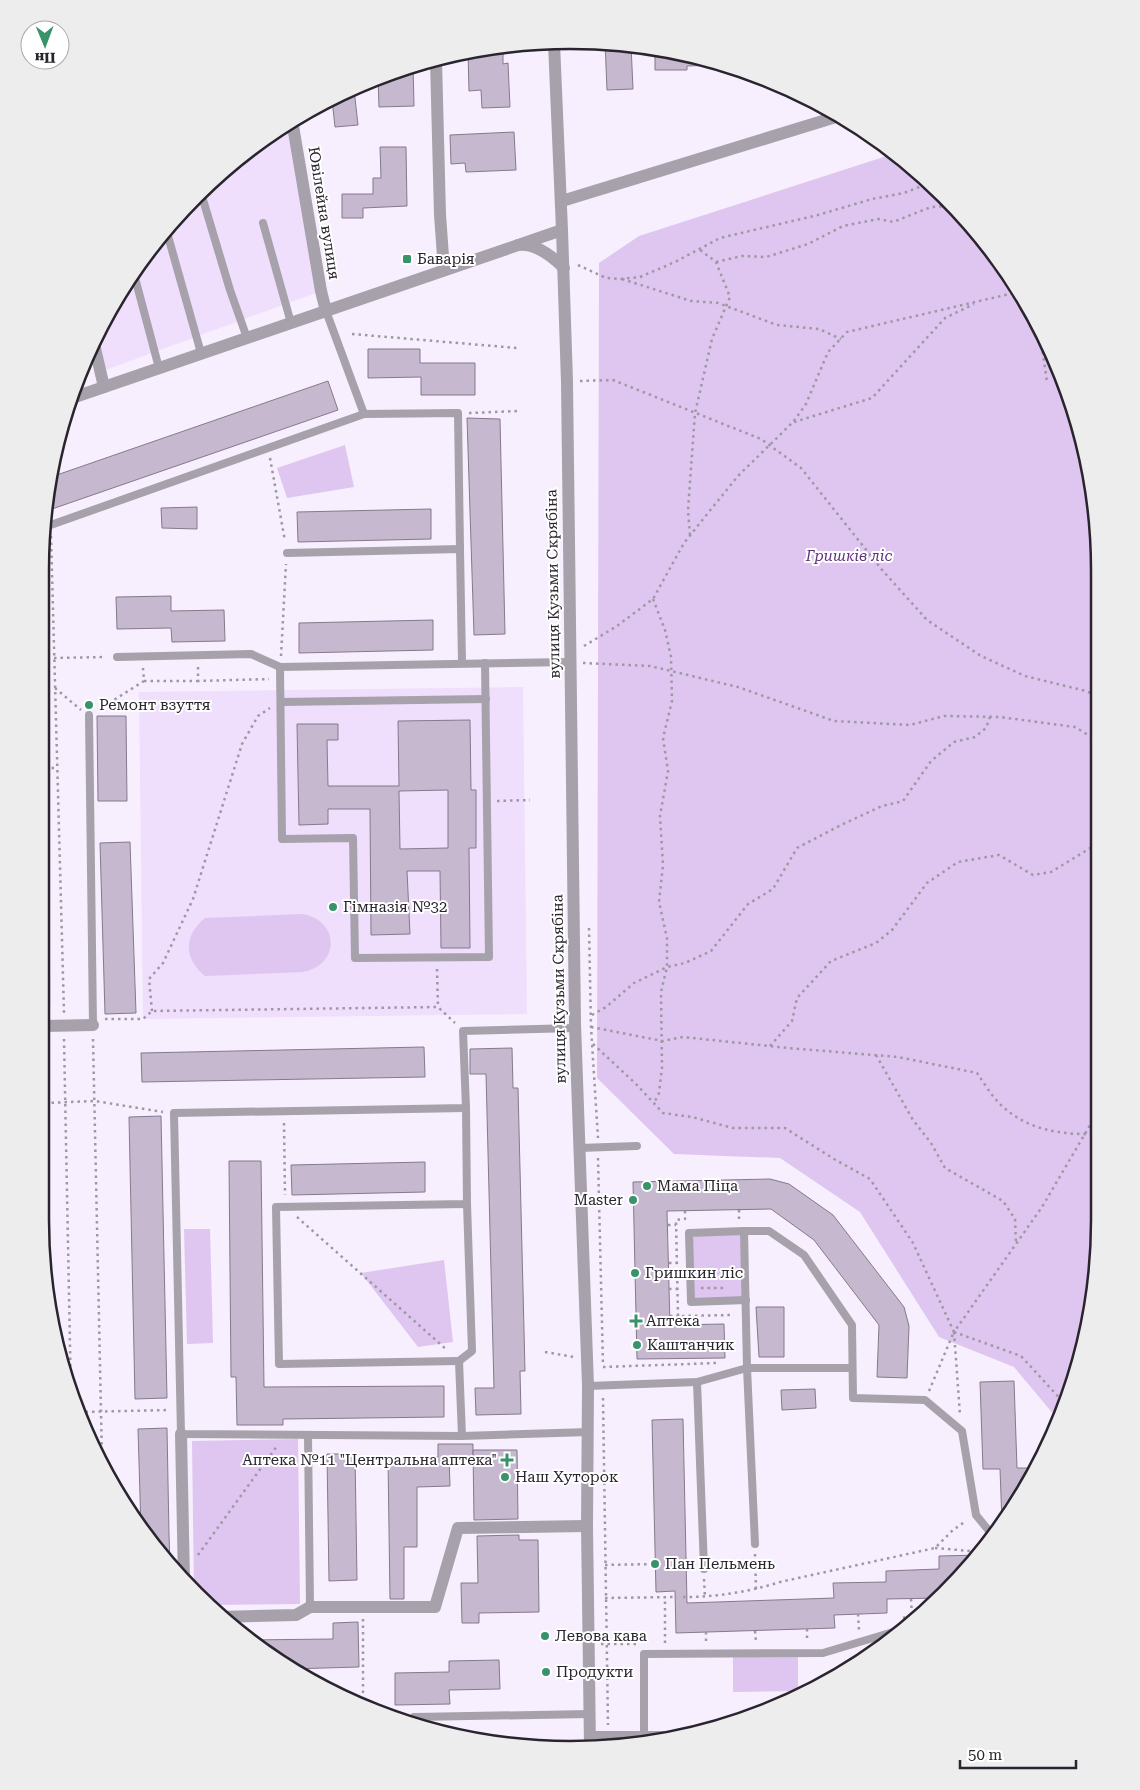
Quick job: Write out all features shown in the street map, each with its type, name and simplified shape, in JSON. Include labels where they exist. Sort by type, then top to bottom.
[{"type":"street","name":"вулиця Кузьми Скрябіна","points":[[554,49],[562,230],[574,267],[570,662],[575,1023],[589,1432],[587,1526],[590,1740]]},
{"type":"street","points":[[436,67],[440,215],[444,270]]},
{"type":"street","points":[[562,201],[830,119]]},
{"type":"street","name":"Ювілейна вулиця","points":[[293,129],[321,291],[326,310]]},
{"type":"street","points":[[78,396],[562,230]]},
{"type":"street","points":[[516,246],[522,245],[533,248],[574,267]]},
{"type":"street","points":[[96,353],[104,387]]},
{"type":"street","points":[[49,1026],[93,1022]]},
{"type":"street","points":[[181,1434],[184,1570]]},
{"type":"street","points":[[231,1616],[296,1615],[310,1607],[435,1606],[458,1528],[587,1526]]},
{"type":"lane","points":[[203,199],[230,290],[247,338]]},
{"type":"lane","points":[[263,223],[291,323]]},
{"type":"lane","points":[[168,238],[201,354]]},
{"type":"lane","points":[[136,282],[159,368]]},
{"type":"lane","points":[[326,310],[364,414]]},
{"type":"lane","points":[[51,525],[364,414],[458,413],[462,663]]},
{"type":"lane","points":[[287,553],[460,548]]},
{"type":"lane","points":[[118,657],[251,654],[280,667],[570,662]]},
{"type":"lane","points":[[280,667],[282,839],[353,838],[355,958],[489,957],[485,663]]},
{"type":"lane","points":[[281,702],[486,699]]},
{"type":"lane","points":[[89,715],[93,1022]]},
{"type":"lane","points":[[467,1204],[276,1207],[279,1364],[459,1361],[472,1351],[464,1031],[575,1023]]},
{"type":"lane","points":[[466,1108],[174,1113],[181,1434],[462,1436],[589,1432]]},
{"type":"lane","points":[[579,1148],[638,1146]]},
{"type":"lane","points":[[742,1231],[755,1544]]},
{"type":"lane","points":[[746,1300],[691,1302],[689,1232],[769,1231],[804,1255],[852,1325],[853,1398],[925,1400],[962,1431],[976,1514],[989,1530]]},
{"type":"lane","points":[[459,1361],[462,1436]]},
{"type":"lane","points":[[588,1386],[697,1382],[748,1368],[852,1368]]},
{"type":"lane","points":[[697,1382],[704,1569]]},
{"type":"lane","points":[[308,1435],[310,1607]]},
{"type":"lane","points":[[644,1735],[644,1654],[823,1653],[887,1634]]},
{"type":"lane","points":[[414,1717],[590,1714]]},
{"type":"lane","points":[[592,1740],[608,1735],[649,1735]]},
{"type":"path","points":[[574,267],[606,278],[640,277],[675,262],[720,238],[872,199],[904,193],[922,186]]},
{"type":"path","points":[[716,262],[742,256],[766,257],[808,244],[843,226],[879,219],[893,222],[931,207],[944,206]]},
{"type":"path","points":[[690,535],[688,510],[694,413],[712,339],[730,297],[716,262],[699,249]]},
{"type":"path","points":[[621,279],[691,301],[718,303],[777,325],[819,329],[841,339]]},
{"type":"path","points":[[582,638],[582,647],[617,626],[653,599],[679,551],[690,535],[738,476],[793,422],[806,404],[828,352],[847,332],[1011,294]]},
{"type":"path","points":[[793,422],[872,398],[945,318],[977,302]]},
{"type":"path","points":[[352,334],[517,348]]},
{"type":"path","points":[[1043,352],[1048,382]]},
{"type":"path","points":[[573,382],[579,372]]},
{"type":"path","points":[[573,382],[613,380],[761,440],[801,468],[883,571],[927,620],[980,656],[1025,676],[1091,693]]},
{"type":"path","points":[[458,413],[519,411]]},
{"type":"path","points":[[49,557],[55,688],[71,1371]]},
{"type":"path","points":[[653,599],[665,630],[671,657],[672,700],[662,738],[668,771],[660,816],[663,865],[659,902],[667,938],[667,967],[661,992],[662,1068],[659,1093],[654,1103]]},
{"type":"path","points":[[582,655],[583,663]]},
{"type":"path","points":[[54,658],[118,657]]},
{"type":"path","points":[[143,657],[144,682]]},
{"type":"path","points":[[570,662],[613,666],[650,666],[738,687],[834,721],[910,725],[944,716],[990,717],[1075,727],[1091,736]]},
{"type":"path","points":[[55,688],[89,715],[144,682],[198,681]]},
{"type":"path","points":[[152,1011],[149,979],[163,963],[193,899],[242,744],[258,716],[281,702]]},
{"type":"path","points":[[575,1023],[592,1016],[606,1007],[634,983],[667,967],[685,963],[711,951],[748,904],[773,889],[797,848],[882,806],[903,801],[931,761],[954,742],[975,737],[986,728],[990,717]]},
{"type":"path","points":[[49,768],[57,768]]},
{"type":"path","points":[[487,801],[530,800]]},
{"type":"path","points":[[770,1046],[792,1021],[797,998],[831,961],[876,943],[892,930],[927,883],[958,862],[999,856],[1033,875],[1051,872],[1091,848]]},
{"type":"path","points":[[589,927],[591,1027],[598,1148],[603,1367],[722,1363]]},
{"type":"path","points":[[437,957],[438,1007]]},
{"type":"path","points":[[102,1448],[93,1022],[143,1019],[152,1011],[438,1007],[464,1031]]},
{"type":"path","points":[[575,1023],[663,1041],[683,1037],[898,1057],[977,1073],[999,1103],[1018,1120],[1047,1131],[1091,1134]]},
{"type":"path","points":[[575,1023],[592,1044],[636,1084],[663,1113],[692,1117],[733,1128],[786,1128],[834,1159],[870,1178],[913,1243],[954,1332],[962,1431]]},
{"type":"path","points":[[876,1055],[913,1120],[931,1144],[945,1168],[1003,1201],[1015,1218],[1016,1244]]},
{"type":"path","points":[[49,1103],[94,1101],[174,1113]]},
{"type":"path","points":[[284,1111],[285,1207],[459,1361]]},
{"type":"path","points":[[925,1400],[954,1332],[1042,1207],[1091,1124]]},
{"type":"path","points":[[739,1210],[742,1231]]},
{"type":"path","points":[[668,1225],[676,1225]]},
{"type":"path","points":[[669,1263],[677,1263]]},
{"type":"path","points":[[670,1316],[678,1316]]},
{"type":"path","points":[[954,1332],[1021,1356],[1060,1398]]},
{"type":"path","points":[[603,1386],[608,1735]]},
{"type":"path","points":[[85,1412],[180,1410]]},
{"type":"path","points":[[187,1574],[285,1434]]},
{"type":"path","points":[[935,1548],[953,1530],[976,1514]]},
{"type":"path","points":[[755,1544],[756,1590]]},
{"type":"path","points":[[683,1597],[705,1597],[756,1590],[789,1580],[935,1548],[972,1551]]},
{"type":"path","points":[[605,1565],[655,1564]]},
{"type":"path","points":[[704,1569],[705,1597]]},
{"type":"path","points":[[665,1597],[665,1654]]},
{"type":"path","points":[[588,1598],[676,1597]]},
{"type":"path","points":[[912,1599],[912,1614]]},
{"type":"path","points":[[362,1607],[363,1698]]},
{"type":"path","points":[[858,1614],[859,1630],[868,1628]]},
{"type":"path","points":[[895,1620],[909,1616]]},
{"type":"path","points":[[807,1629],[807,1642]]},
{"type":"path","points":[[755,1631],[756,1642]]},
{"type":"path","points":[[706,1632],[706,1643]]},
{"type":"path","points":[[799,1642],[815,1641]]},
{"type":"path","points":[[748,1642],[764,1642]]},
{"type":"path","points":[[665,1643],[673,1643]]},
{"type":"path","points":[[698,1643],[714,1643]]},
{"type":"path","points":[[590,1644],[646,1644]]},
{"type":"shaded area","points":[[293,129],[321,291],[100,372],[96,355],[103,339],[119,309],[156,253],[201,201],[226,178],[253,156]]},
{"type":"shaded area","name":"Гімназія №32","points":[[523,687],[527,1014],[143,1019],[139,692]]},
{"type":"shaded area","points":[[49,919],[51,1005],[49,1005]]},
{"type":"green space","name":"Гришків ліс","points":[[887,156],[939,201],[984,253],[1021,309],[1052,371],[1064,402],[1081,468],[1090,536],[1091,1220],[1087,1288],[1081,1322],[1064,1388],[1054,1415],[1014,1367],[939,1337],[860,1212],[780,1158],[674,1154],[597,1078],[599,263],[639,236]]},
{"type":"green space","points":[[345,445],[354,487],[287,498],[277,468]]},
{"type":"green space","points":[[303,914],[315,918],[324,925],[331,943],[324,961],[315,968],[303,972],[205,976],[193,962],[189,947],[190,939],[198,925],[205,918]]},
{"type":"green space","points":[[184,1229],[210,1229],[213,1343],[187,1344]]},
{"type":"green space","points":[[742,1233],[745,1299],[692,1300],[691,1234]]},
{"type":"green space","points":[[444,1260],[453,1342],[418,1347],[361,1273]]},
{"type":"green space","points":[[298,1439],[300,1604],[218,1605],[194,1581],[192,1441]]},
{"type":"green space","points":[[798,1655],[798,1688],[792,1691],[733,1692],[733,1656]]},
{"type":"building","points":[[605,50],[631,52],[633,89],[607,90]]},
{"type":"building","points":[[503,53],[503,64],[508,63],[510,107],[482,108],[481,90],[469,91],[468,59]]},
{"type":"building","points":[[655,56],[699,66],[687,66],[687,70],[655,70]]},
{"type":"building","points":[[413,73],[414,106],[379,107],[378,85]]},
{"type":"building","points":[[355,96],[358,125],[335,127],[333,106]]},
{"type":"building","points":[[514,132],[516,170],[466,172],[465,163],[451,164],[450,135]]},
{"type":"building","points":[[380,147],[406,147],[407,206],[363,208],[363,218],[342,218],[342,194],[373,194],[373,178],[381,178]]},
{"type":"building","points":[[368,349],[420,349],[420,363],[475,363],[475,395],[421,395],[421,377],[368,378]]},
{"type":"building","points":[[328,381],[338,410],[52,509],[58,475]]},
{"type":"building","points":[[467,418],[500,419],[505,634],[474,635]]},
{"type":"building","points":[[197,507],[197,529],[162,528],[161,508]]},
{"type":"building","points":[[431,509],[431,539],[298,542],[297,512]]},
{"type":"building","points":[[171,596],[171,611],[224,610],[225,641],[172,642],[171,628],[117,629],[116,597]]},
{"type":"building","points":[[433,620],[433,650],[299,653],[299,623]]},
{"type":"building","points":[[97,716],[126,716],[127,801],[98,801]]},
{"type":"building","points":[[470,720],[471,790],[476,790],[476,848],[469,848],[470,948],[441,948],[440,871],[407,871],[410,934],[371,935],[370,809],[328,809],[328,824],[299,825],[297,724],[338,724],[338,740],[327,740],[328,786],[399,786],[398,721]],"holes":[[[448,790],[448,848],[400,849],[399,791]]]},
{"type":"building","points":[[130,842],[136,1013],[105,1014],[100,843]]},
{"type":"building","points":[[424,1047],[425,1077],[142,1082],[141,1053]]},
{"type":"building","points":[[512,1048],[513,1088],[518,1088],[525,1371],[520,1371],[521,1414],[476,1415],[475,1388],[494,1388],[486,1074],[470,1074],[470,1049]]},
{"type":"building","points":[[161,1116],[167,1398],[135,1399],[129,1117]]},
{"type":"building","points":[[229,1161],[261,1161],[264,1387],[444,1386],[444,1417],[283,1419],[283,1425],[237,1425],[236,1377],[231,1377]]},
{"type":"building","points":[[425,1162],[425,1192],[292,1195],[291,1165]]},
{"type":"building","points":[[770,1179],[789,1184],[833,1215],[904,1307],[909,1326],[907,1378],[877,1377],[879,1325],[814,1240],[771,1209],[667,1211],[670,1325],[724,1324],[725,1358],[637,1359],[633,1182]]},
{"type":"building","points":[[756,1307],[784,1307],[784,1357],[759,1357]]},
{"type":"building","points":[[1014,1381],[1017,1468],[1028,1468],[1002,1512],[1000,1469],[983,1469],[980,1382]]},
{"type":"building","points":[[815,1389],[816,1408],[782,1410],[781,1390]]},
{"type":"building","points":[[683,1419],[687,1603],[834,1598],[833,1583],[886,1582],[886,1571],[939,1569],[939,1556],[969,1555],[929,1598],[887,1599],[887,1613],[834,1615],[835,1628],[676,1633],[675,1591],[656,1592],[652,1420]]},
{"type":"building","points":[[167,1428],[170,1554],[141,1515],[138,1429]]},
{"type":"building","points":[[438,1444],[473,1444],[473,1457],[449,1457],[450,1486],[417,1487],[417,1547],[404,1547],[404,1599],[390,1599],[388,1458],[438,1457]]},
{"type":"building","points":[[473,1450],[517,1450],[518,1519],[474,1520]]},
{"type":"building","points":[[327,1454],[355,1454],[357,1580],[329,1581]]},
{"type":"building","points":[[519,1535],[519,1540],[538,1540],[539,1612],[479,1613],[479,1623],[462,1623],[461,1583],[478,1583],[477,1536]]},
{"type":"building","points":[[358,1622],[359,1667],[305,1669],[261,1640],[333,1639],[333,1623]]},
{"type":"building","points":[[499,1660],[500,1689],[449,1690],[450,1704],[395,1705],[395,1673],[449,1672],[449,1661]]},
{"type":"place","name":"Баварія","points":[[407,259]]},
{"type":"place","name":"Ремонт взуття","points":[[89,705]]},
{"type":"place","name":"Гімназія №32","points":[[333,907]]},
{"type":"place","name":"Мама Піца","points":[[647,1186]]},
{"type":"place","name":"Master","points":[[633,1200]]},
{"type":"place","name":"Гришкин ліс","points":[[635,1273]]},
{"type":"place","name":"Аптека","points":[[636,1321]]},
{"type":"place","name":"Каштанчик","points":[[637,1345]]},
{"type":"place","name":"Аптека №11 \"Центральна аптека\"","points":[[507,1460]]},
{"type":"place","name":"Наш Хуторок","points":[[505,1477]]},
{"type":"place","name":"Пан Пельмень","points":[[655,1564]]},
{"type":"place","name":"Левова кава","points":[[545,1636]]},
{"type":"place","name":"Продукти","points":[[546,1672]]}]
